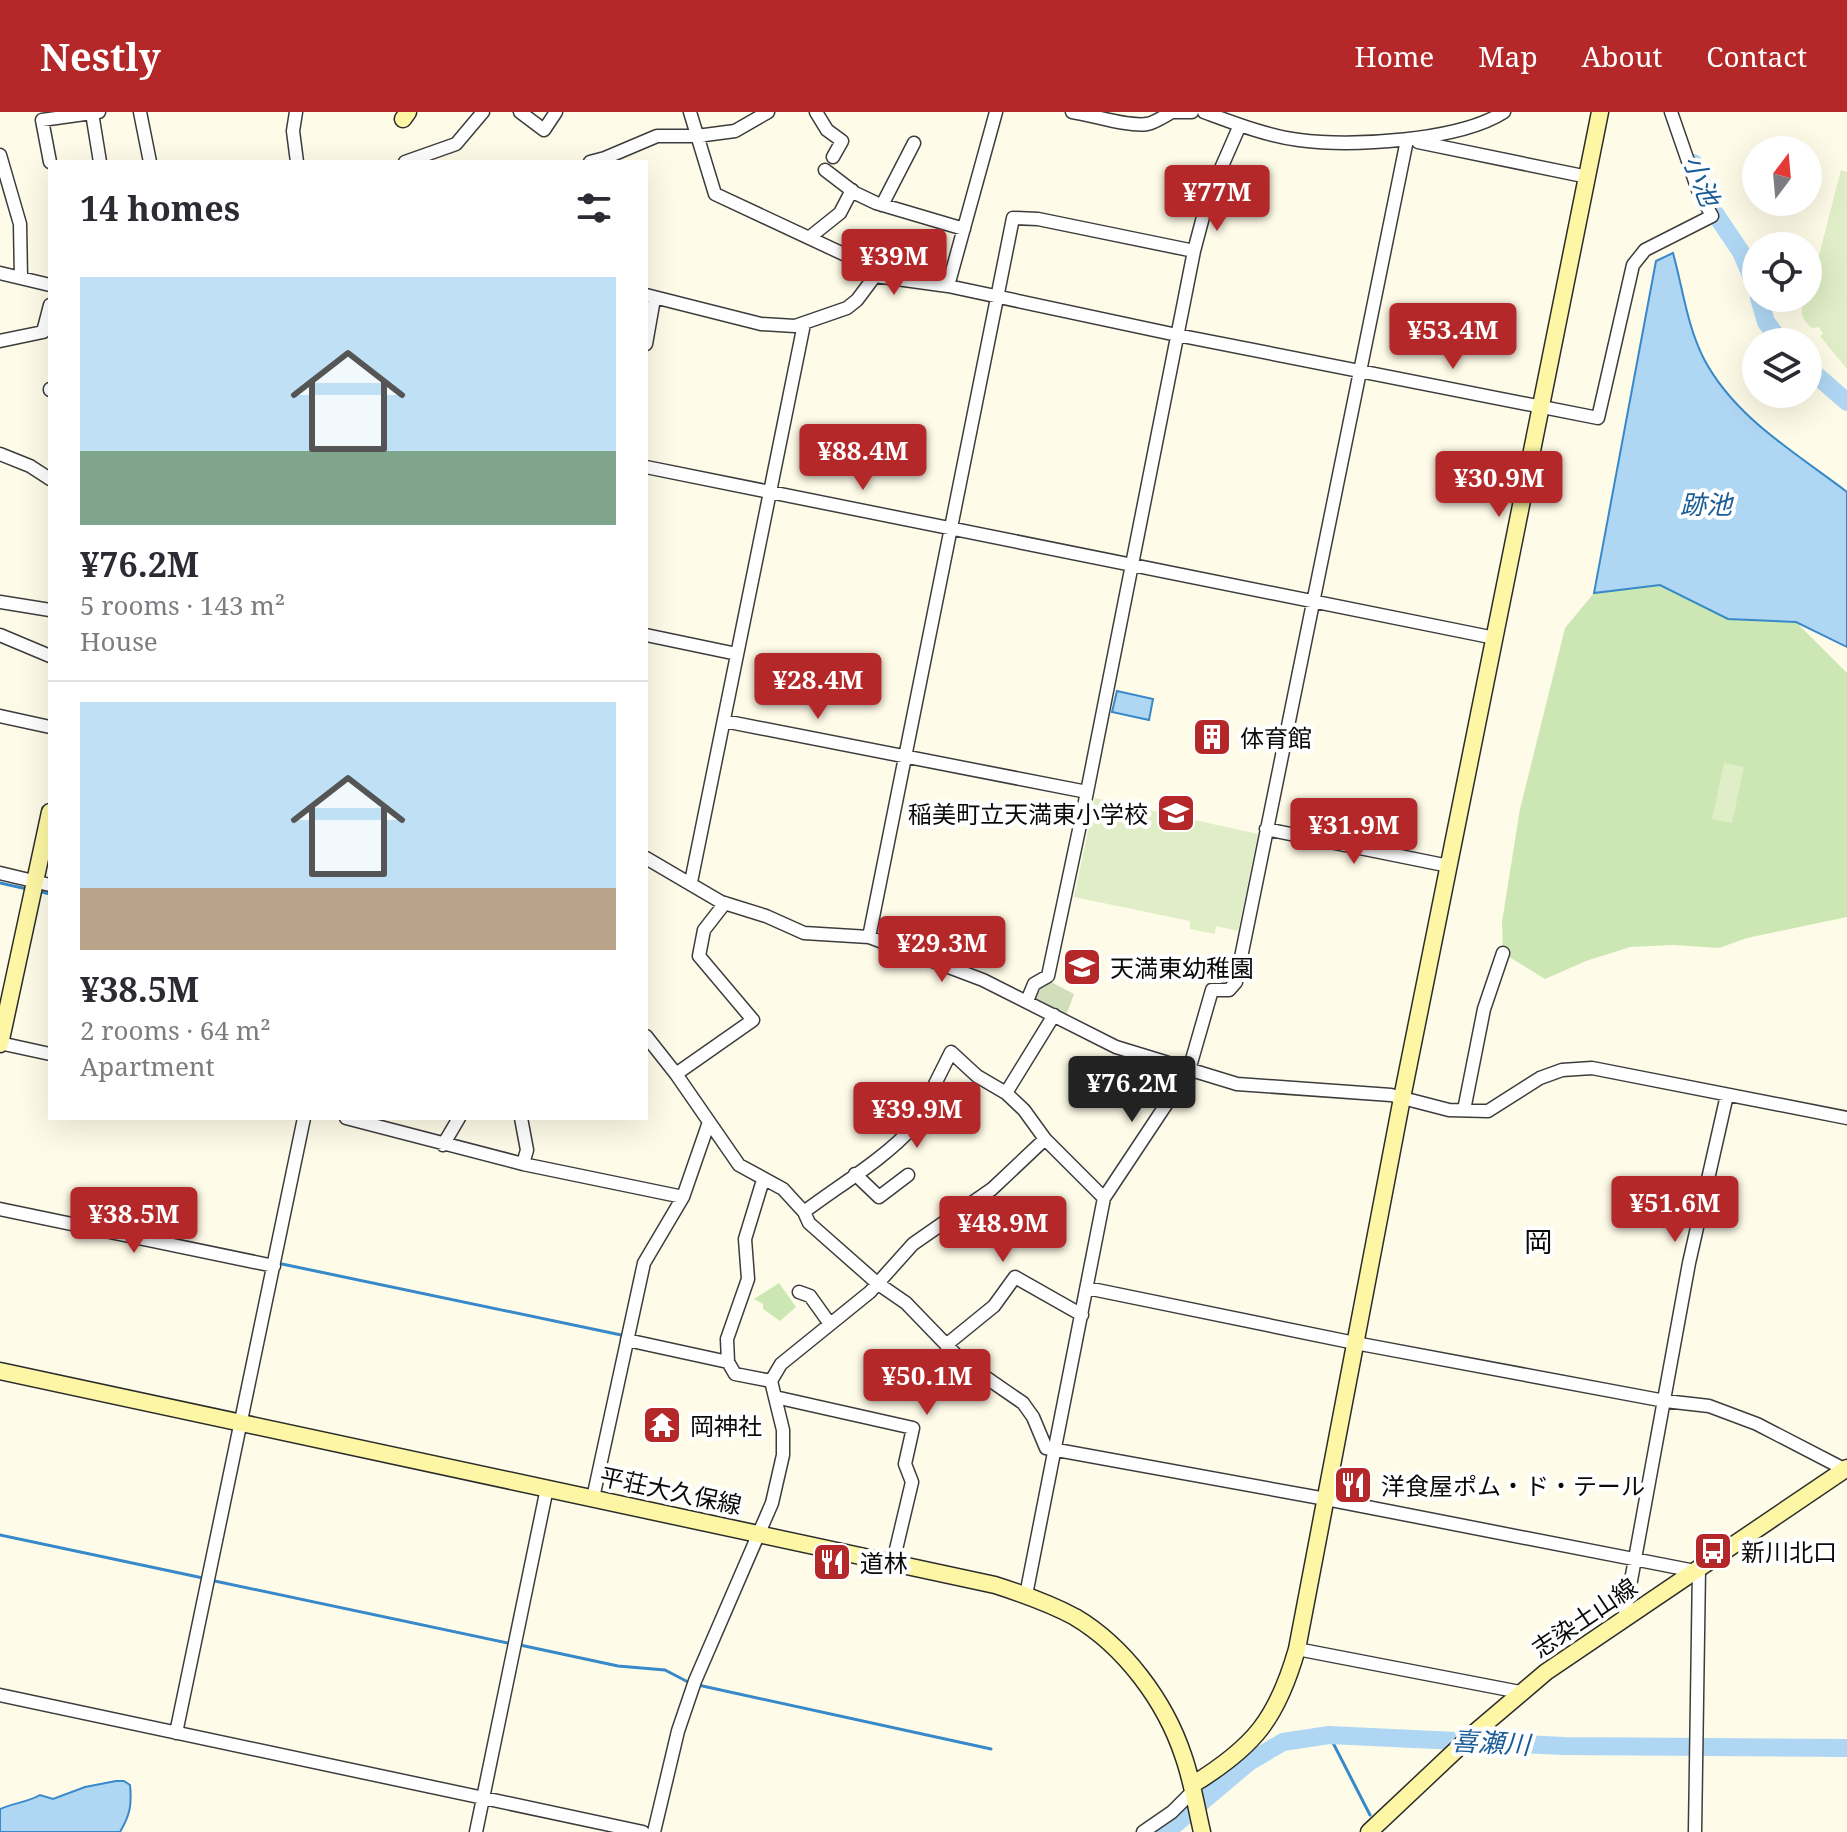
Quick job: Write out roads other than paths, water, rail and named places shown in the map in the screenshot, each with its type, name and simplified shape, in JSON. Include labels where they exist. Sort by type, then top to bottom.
[{"type":"street","points":[[50,160],[42,116],[99,112]]},
{"type":"street","points":[[140,112],[150,160]]},
{"type":"street","points":[[296,112],[293,131],[297,160]]},
{"type":"street","points":[[411,160],[456,144],[483,112]]},
{"type":"street","points":[[520,112],[544,130],[556,112]]},
{"type":"street","points":[[690,112],[715,194],[867,265],[875,276],[948,286],[1177,335],[1598,418],[1633,265],[1645,250],[1712,216],[1698,190],[1671,112]]},
{"type":"street","points":[[598,160],[657,136],[697,136],[735,131],[768,112]]},
{"type":"street","points":[[816,112],[827,130],[842,141],[833,157]]},
{"type":"street","points":[[948,286],[995,112]]},
{"type":"street","points":[[1072,112],[1103,117],[1111,122],[1148,124],[1170,113],[1192,112]]},
{"type":"street","points":[[1204,112],[1296,140],[1319,142],[1431,137],[1483,124],[1504,112]]},
{"type":"street","points":[[1143,1832],[1172,1812],[1193,1789],[1255,1738],[1280,1699],[1297,1649],[1402,1098],[1600,112]]},
{"type":"street","points":[[92,113],[100,160]]},
{"type":"street","points":[[1027,1001],[1034,984],[1048,976],[1194,251],[1208,198],[1240,125]]},
{"type":"street","points":[[1407,140],[1588,177]]},
{"type":"street","points":[[1026,1595],[1104,1198],[1189,1070],[1212,990],[1229,990],[1236,982],[1407,140]]},
{"type":"street","points":[[882,205],[914,143]]},
{"type":"street","points":[[0,155],[20,224],[21,278]]},
{"type":"street","points":[[825,170],[852,190],[882,205],[964,229]]},
{"type":"street","points":[[810,237],[840,213],[852,190]]},
{"type":"street","points":[[869,937],[1013,218],[1023,216],[1194,251]]},
{"type":"street","points":[[0,273],[48,285]]},
{"type":"street","points":[[648,320],[650,297],[761,324],[804,324],[847,308],[875,276]]},
{"type":"street","points":[[691,882],[804,324]]},
{"type":"street","points":[[0,341],[46,337]]},
{"type":"street","points":[[0,454],[30,466],[48,478]]},
{"type":"street","points":[[648,467],[1495,638]]},
{"type":"street","points":[[0,602],[48,610]]},
{"type":"street","points":[[0,635],[48,655]]},
{"type":"street","points":[[648,635],[737,654]]},
{"type":"street","points":[[0,716],[48,727]]},
{"type":"street","points":[[724,721],[1087,792]]},
{"type":"street","points":[[1266,829],[1449,866]]},
{"type":"street","points":[[48,833],[43,884],[0,1044],[48,1054]]},
{"type":"street","points":[[648,859],[725,903],[766,916],[804,933],[869,937],[983,980],[1116,1047],[1237,1084],[1341,1090],[1402,1098],[1449,1110],[1488,1111],[1540,1078],[1562,1070],[1592,1068],[1847,1118]]},
{"type":"street","points":[[0,873],[43,884]]},
{"type":"street","points":[[676,1074],[753,1020],[699,956],[704,930],[725,903]]},
{"type":"street","points":[[1464,1110],[1484,1009],[1503,953]]},
{"type":"street","points":[[1006,1093],[1054,1015]]},
{"type":"street","points":[[648,1039],[739,1165],[783,1189],[804,1212],[809,1223],[877,1283],[906,1303],[962,1361],[1023,1403],[1033,1417],[1046,1448],[1697,1569],[1695,1832]]},
{"type":"street","points":[[804,1212],[879,1158],[914,1126],[951,1052],[977,1076],[1006,1093],[1024,1110],[1045,1139],[1104,1198]]},
{"type":"street","points":[[1624,1619],[1689,1263],[1727,1095]]},
{"type":"street","points":[[176,1733],[304,1120]]},
{"type":"street","points":[[355,1120],[523,1164],[683,1197]]},
{"type":"street","points":[[443,1145],[458,1120]]},
{"type":"street","points":[[521,1120],[527,1150],[523,1164]]},
{"type":"street","points":[[593,1498],[644,1263],[683,1197],[709,1122]]},
{"type":"street","points":[[654,1832],[678,1731],[695,1681],[772,1503],[783,1455],[783,1430],[771,1381],[781,1364],[877,1283],[913,1244],[992,1189],[1045,1139]]},
{"type":"street","points":[[855,1174],[879,1197],[908,1175]]},
{"type":"street","points":[[763,1180],[745,1239],[748,1279],[727,1339],[728,1362],[735,1374],[771,1381]]},
{"type":"street","points":[[0,1209],[274,1266]]},
{"type":"street","points":[[946,1345],[994,1306],[1015,1277],[1082,1315]]},
{"type":"street","points":[[1087,1288],[1355,1343],[1665,1401],[1709,1406],[1757,1424],[1846,1469]]},
{"type":"street","points":[[799,1292],[810,1296],[830,1324]]},
{"type":"street","points":[[627,1340],[728,1362]]},
{"type":"street","name":"平荘大久保線","points":[[0,1371],[893,1562],[1026,1595],[1078,1619],[1114,1648],[1143,1681],[1177,1739],[1202,1830]]},
{"type":"street","points":[[775,1397],[913,1428],[905,1464],[912,1482],[893,1562]]},
{"type":"street","name":"志染土山線","points":[[1369,1832],[1520,1692],[1846,1469]]},
{"type":"street","points":[[476,1832],[547,1488]]},
{"type":"street","points":[[1297,1649],[1520,1692]]},
{"type":"street","points":[[0,1695],[643,1832]]},
{"type":"water","name":"跡池","points":[[1673,253],[1693,334],[1717,380],[1749,417],[1847,492],[1847,647],[1796,622],[1728,619],[1660,585],[1594,593],[1656,261]]},
{"type":"water","points":[[1117,691],[1153,699],[1149,720],[1112,712]]},
{"type":"water","points":[[116,1781],[130,1785],[131,1792],[130,1810],[120,1832],[0,1832],[0,1809],[40,1795],[53,1799],[85,1787]]},
{"type":"waterway","name":"小池","points":[[1694,163],[1712,209],[1742,254]]},
{"type":"waterway","name":"小池","points":[[1763,312],[1770,328]]},
{"type":"waterway","name":"小池","points":[[1822,380],[1847,402]]},
{"type":"waterway","points":[[0,883],[27,889]]},
{"type":"waterway","points":[[38,891],[48,894]]},
{"type":"waterway","points":[[282,1264],[626,1336]]},
{"type":"waterway","points":[[0,1535],[203,1578]]},
{"type":"waterway","points":[[210,1580],[512,1644]]},
{"type":"waterway","points":[[520,1645],[618,1666],[665,1670],[690,1683]]},
{"type":"waterway","points":[[698,1685],[991,1749]]},
{"type":"waterway","points":[[1329,1735],[1370,1815]]},
{"type":"waterway","name":"喜瀬川","points":[[1166,1832],[1249,1762],[1283,1742],[1329,1735],[1564,1746],[1847,1748]]},
{"type":"waterway","name":"喜瀬川","points":[[1844,1748],[1847,1744]]},
{"type":"place","name":"体育館","points":[[1212,737]]},
{"type":"place","name":"稲美町立天満東小学校","points":[[1176,813]]},
{"type":"place","name":"天満東幼稚園","points":[[1082,967]]},
{"type":"place","name":"岡神社","points":[[662,1425]]},
{"type":"place","name":"洋食屋ポム・ド・テール","points":[[1353,1485]]},
{"type":"place","name":"新川北口","points":[[1713,1551]]},
{"type":"place","name":"道林","points":[[832,1562]]},
{"type":"district","name":"岡","points":[[1538,1241]]}]
